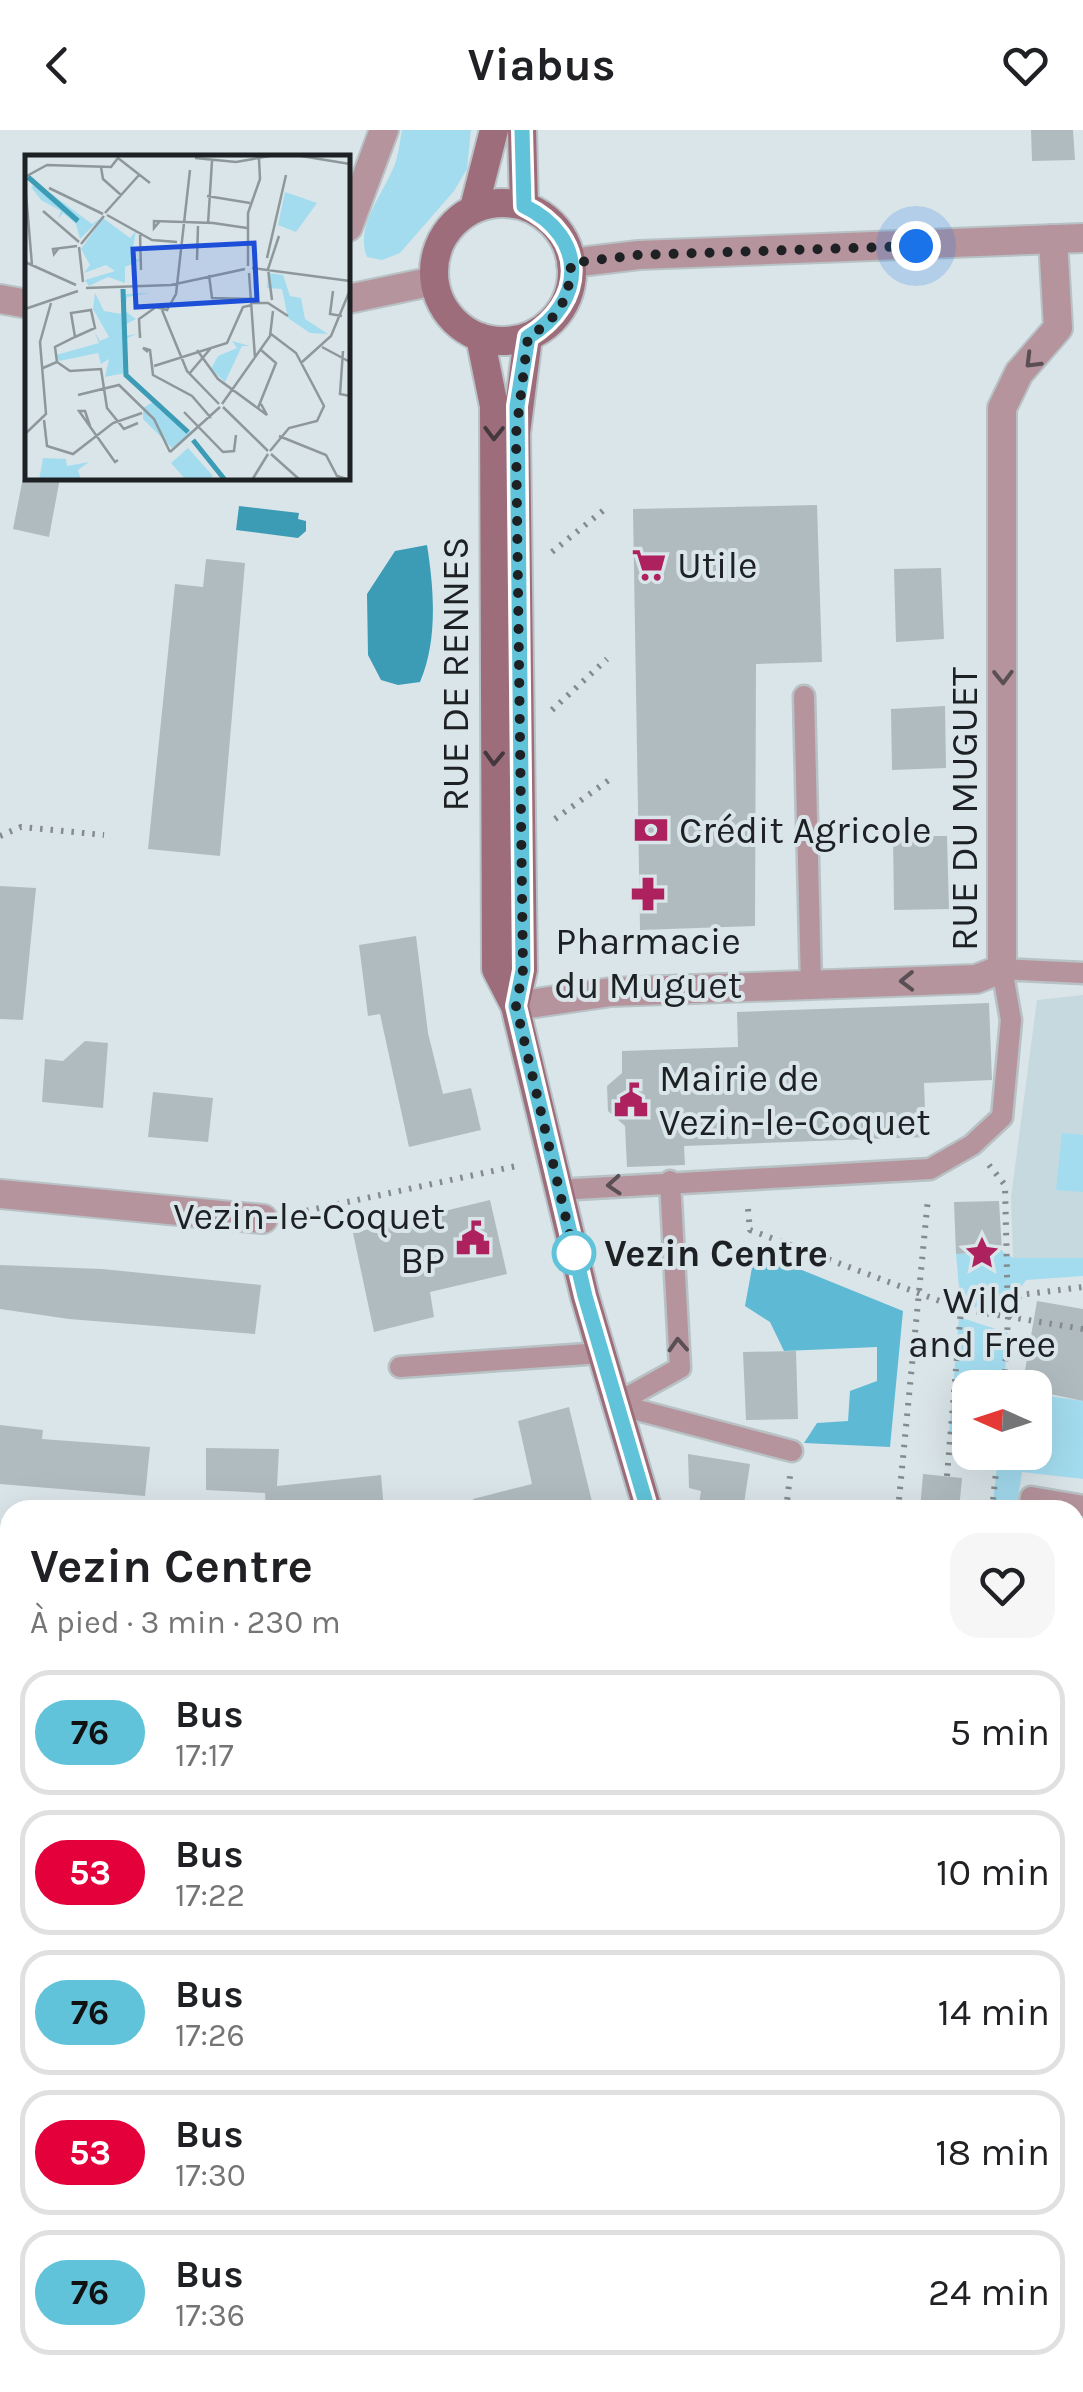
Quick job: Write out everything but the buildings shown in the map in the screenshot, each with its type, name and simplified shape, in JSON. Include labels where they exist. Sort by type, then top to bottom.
[{"type":"main road","points":[[474,208],[502,203],[524,206],[556,228],[571,263],[571,286],[562,308],[547,325],[528,337],[512,341],[480,338],[449,316],[434,281],[435,258],[444,236],[474,208],[494,130]]},
{"type":"main road","points":[[522,130],[524,206]]},
{"type":"main road","name":"RUE DE RENNES","points":[[516,1006],[523,970],[517,420],[528,337]]},
{"type":"main road","name":"RUE DE RENNES","points":[[480,338],[494,406],[496,969],[516,1006],[558,1190],[645,1500]]},
{"type":"street","points":[[350,223],[384,130]]},
{"type":"street","name":"RUE DU MUGUET","points":[[516,1006],[611,992],[976,979],[1002,969],[1002,408],[1020,374],[1058,328],[1053,238]]},
{"type":"street","points":[[571,263],[638,255],[1083,238]]},
{"type":"street","points":[[350,299],[434,281]]},
{"type":"street","points":[[0,299],[25,303]]},
{"type":"street","points":[[0,1194],[263,1219]]},
{"type":"lane","points":[[804,696],[810,983]]},
{"type":"lane","points":[[558,1190],[930,1170],[972,1146],[1002,1117],[1011,1020],[1002,969],[1083,973]]},
{"type":"lane","points":[[615,1404],[680,1368],[670,1181]]},
{"type":"lane","points":[[400,1367],[601,1352]]},
{"type":"lane","points":[[615,1404],[792,1451]]},
{"type":"path","points":[[548,554],[605,509]]},
{"type":"path","points":[[0,836],[22,827],[104,835]]},
{"type":"path","points":[[972,1146],[1005,1185],[1005,1370]]},
{"type":"path","points":[[263,1219],[521,1168],[517,1151]]},
{"type":"path","points":[[899,1500],[930,1170]]},
{"type":"path","points":[[744,1178],[750,1230],[961,1310],[1083,1330]]},
{"type":"path","points":[[1008,1318],[1020,1296],[1082,1289]]},
{"type":"path","points":[[947,1476],[961,1310]]},
{"type":"path","points":[[993,1500],[996,1470]]},
{"type":"shaded area","points":[[402,130],[471,130],[467,169],[454,191],[400,253],[382,260],[367,257],[364,245],[368,220],[396,161]]},
{"type":"shaded area","points":[[239,506],[299,513],[298,519],[306,521],[306,531],[298,538],[236,530]]},
{"type":"shaded area","points":[[427,545],[433,597],[430,649],[420,682],[398,685],[381,680],[368,655],[367,594],[395,551]]},
{"type":"shaded area","points":[[1083,995],[1083,1258],[1013,1258],[1011,1197],[1037,1000]]},
{"type":"shaded area","points":[[1062,1133],[1083,1135],[1083,1192],[1056,1190]]},
{"type":"shaded area","points":[[755,1251],[903,1311],[890,1447],[804,1443],[817,1423],[848,1421],[850,1391],[877,1381],[877,1347],[784,1351],[770,1322],[745,1306]]},
{"type":"shaded area","points":[[1002,1251],[1013,1258],[1083,1258],[1083,1276],[1026,1280],[1006,1300],[961,1309],[956,1254]]},
{"type":"shaded area","points":[[959,1317],[1008,1333],[1005,1370],[955,1370]]},
{"type":"shaded area","points":[[1052,1396],[1083,1401],[1083,1479],[1022,1472],[1018,1500],[993,1500],[997,1470],[1052,1470]]},
{"type":"bus line","name":"76","points":[[522,130],[524,206],[542,214],[566,244],[571,286],[562,308],[547,325],[528,337],[517,406],[523,970],[516,1006],[526,1064],[585,1296],[645,1500]]},
{"type":"place","name":"Utile","points":[[649,565]]},
{"type":"place","name":"Crédit Agricole","points":[[651,830]]},
{"type":"place","name":"Pharmacie du Muguet","points":[[648,894]]},
{"type":"place","name":"Mairie de Vezin-le-Coquet","points":[[631,1100]]},
{"type":"place","name":"Vezin-le-Coquet BP","points":[[473,1238]]},
{"type":"place","name":"Vezin Centre","points":[[574,1253]]},
{"type":"place","name":"Wild and Free","points":[[982,1253]]},
{"type":"route","points":[[574,1253],[576,1261],[526,1064],[516,1006],[523,970],[516,434],[528,337],[547,325],[562,308],[571,286],[571,263],[638,255],[916,246]]}]
